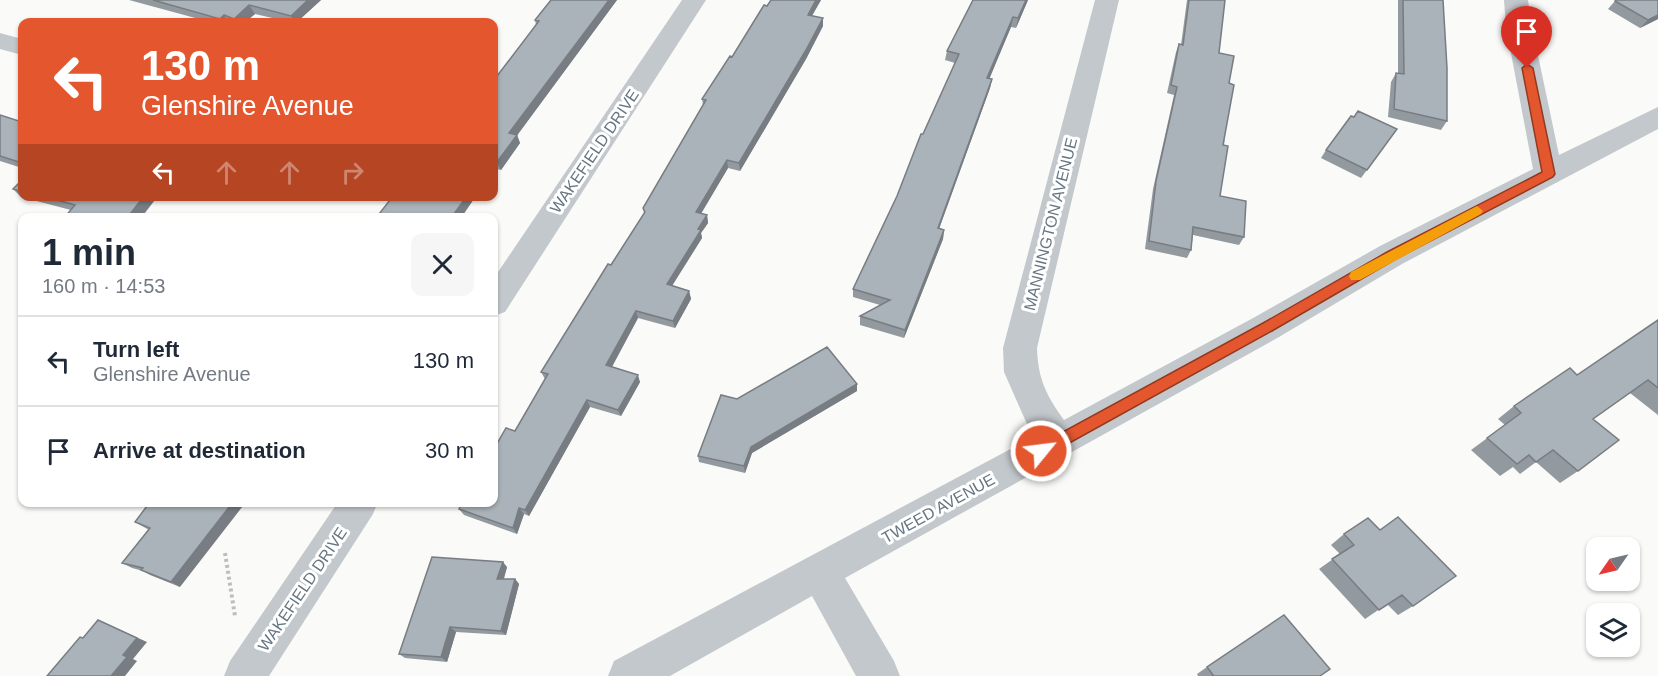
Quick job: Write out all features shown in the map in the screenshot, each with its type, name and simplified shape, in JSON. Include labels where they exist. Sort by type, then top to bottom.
[{"type":"street","name":"WAKEFIELD DRIVE","points":[[498,297],[694,0]]},
{"type":"street","name":"MANNINGTON AVENUE","points":[[1059,441],[1039,413],[1021,372],[1020,348],[1107,0]]},
{"type":"street","points":[[1516,0],[1519,27],[1549,174]]},
{"type":"street","points":[[0,41],[18,46]]},
{"type":"street","name":"TWEED AVENUE","points":[[629,676],[1267,327],[1391,255],[1658,117]]},
{"type":"street","name":"WAKEFIELD DRIVE","points":[[244,676],[357,507]]},
{"type":"street","points":[[820,572],[879,676]]},
{"type":"path","points":[[225,553],[236,626]]},
{"type":"building","points":[[153,0],[308,0],[291,16],[249,5],[235,18],[224,15],[216,18]]},
{"type":"building","points":[[551,0],[609,0],[509,133],[517,135],[498,161],[498,75],[539,21],[535,20]]},
{"type":"building","points":[[771,0],[816,0],[808,15],[823,18],[739,163],[727,160],[696,212],[707,215],[698,229],[701,230],[667,284],[689,291],[673,321],[636,311],[606,365],[638,375],[618,410],[587,400],[525,510],[519,508],[513,528],[459,509],[460,507],[498,507],[498,442],[506,428],[515,431],[548,374],[541,372],[608,264],[611,265],[645,212],[643,208],[706,100],[702,99],[730,56],[732,57],[764,5],[767,6]]},
{"type":"building","points":[[973,0],[1026,0],[1018,18],[1013,17],[987,78],[992,79],[938,228],[944,230],[905,330],[860,316],[890,300],[853,289],[897,196],[921,134],[923,134],[959,54],[947,51]]},
{"type":"building","points":[[1189,0],[1225,0],[1219,53],[1234,56],[1229,83],[1234,85],[1223,145],[1228,146],[1220,196],[1246,201],[1244,237],[1193,227],[1191,250],[1149,241],[1156,181],[1177,87],[1171,85],[1179,44],[1183,45]]},
{"type":"building","points":[[1403,0],[1443,0],[1447,121],[1394,109],[1396,73],[1404,74]]},
{"type":"building","points":[[1616,0],[1658,0],[1658,15],[1648,20]]},
{"type":"building","points":[[1358,111],[1397,129],[1367,170],[1326,150],[1351,116],[1354,117]]},
{"type":"building","points":[[0,115],[18,121],[18,162],[0,156]]},
{"type":"building","points":[[60,201],[140,201],[131,213],[68,213],[75,205]]},
{"type":"building","points":[[389,201],[463,201],[455,213],[380,213]]},
{"type":"building","points":[[1658,320],[1658,388],[1648,380],[1593,419],[1619,440],[1578,471],[1553,450],[1536,462],[1529,455],[1517,464],[1487,438],[1521,413],[1514,406],[1570,368],[1577,375]]},
{"type":"building","points":[[827,347],[857,384],[751,447],[744,466],[698,456],[721,395],[737,399]]},
{"type":"building","points":[[146,507],[229,507],[171,582],[141,570],[143,568],[122,563],[150,528],[135,522]]},
{"type":"building","points":[[1398,517],[1456,576],[1413,606],[1402,595],[1379,610],[1332,559],[1354,545],[1344,534],[1368,518],[1380,530]]},
{"type":"building","points":[[432,557],[503,562],[497,579],[515,579],[501,631],[450,627],[441,657],[399,654]]},
{"type":"building","points":[[1284,615],[1330,669],[1320,676],[1212,676],[1207,667]]},
{"type":"building","points":[[98,620],[137,638],[123,655],[127,657],[111,676],[47,676],[80,637],[83,638]]},
{"type":"slow traffic","points":[[1355,276],[1477,211]]},
{"type":"route","points":[[1041,451],[1267,327],[1391,255],[1549,174],[1527,68]]}]
